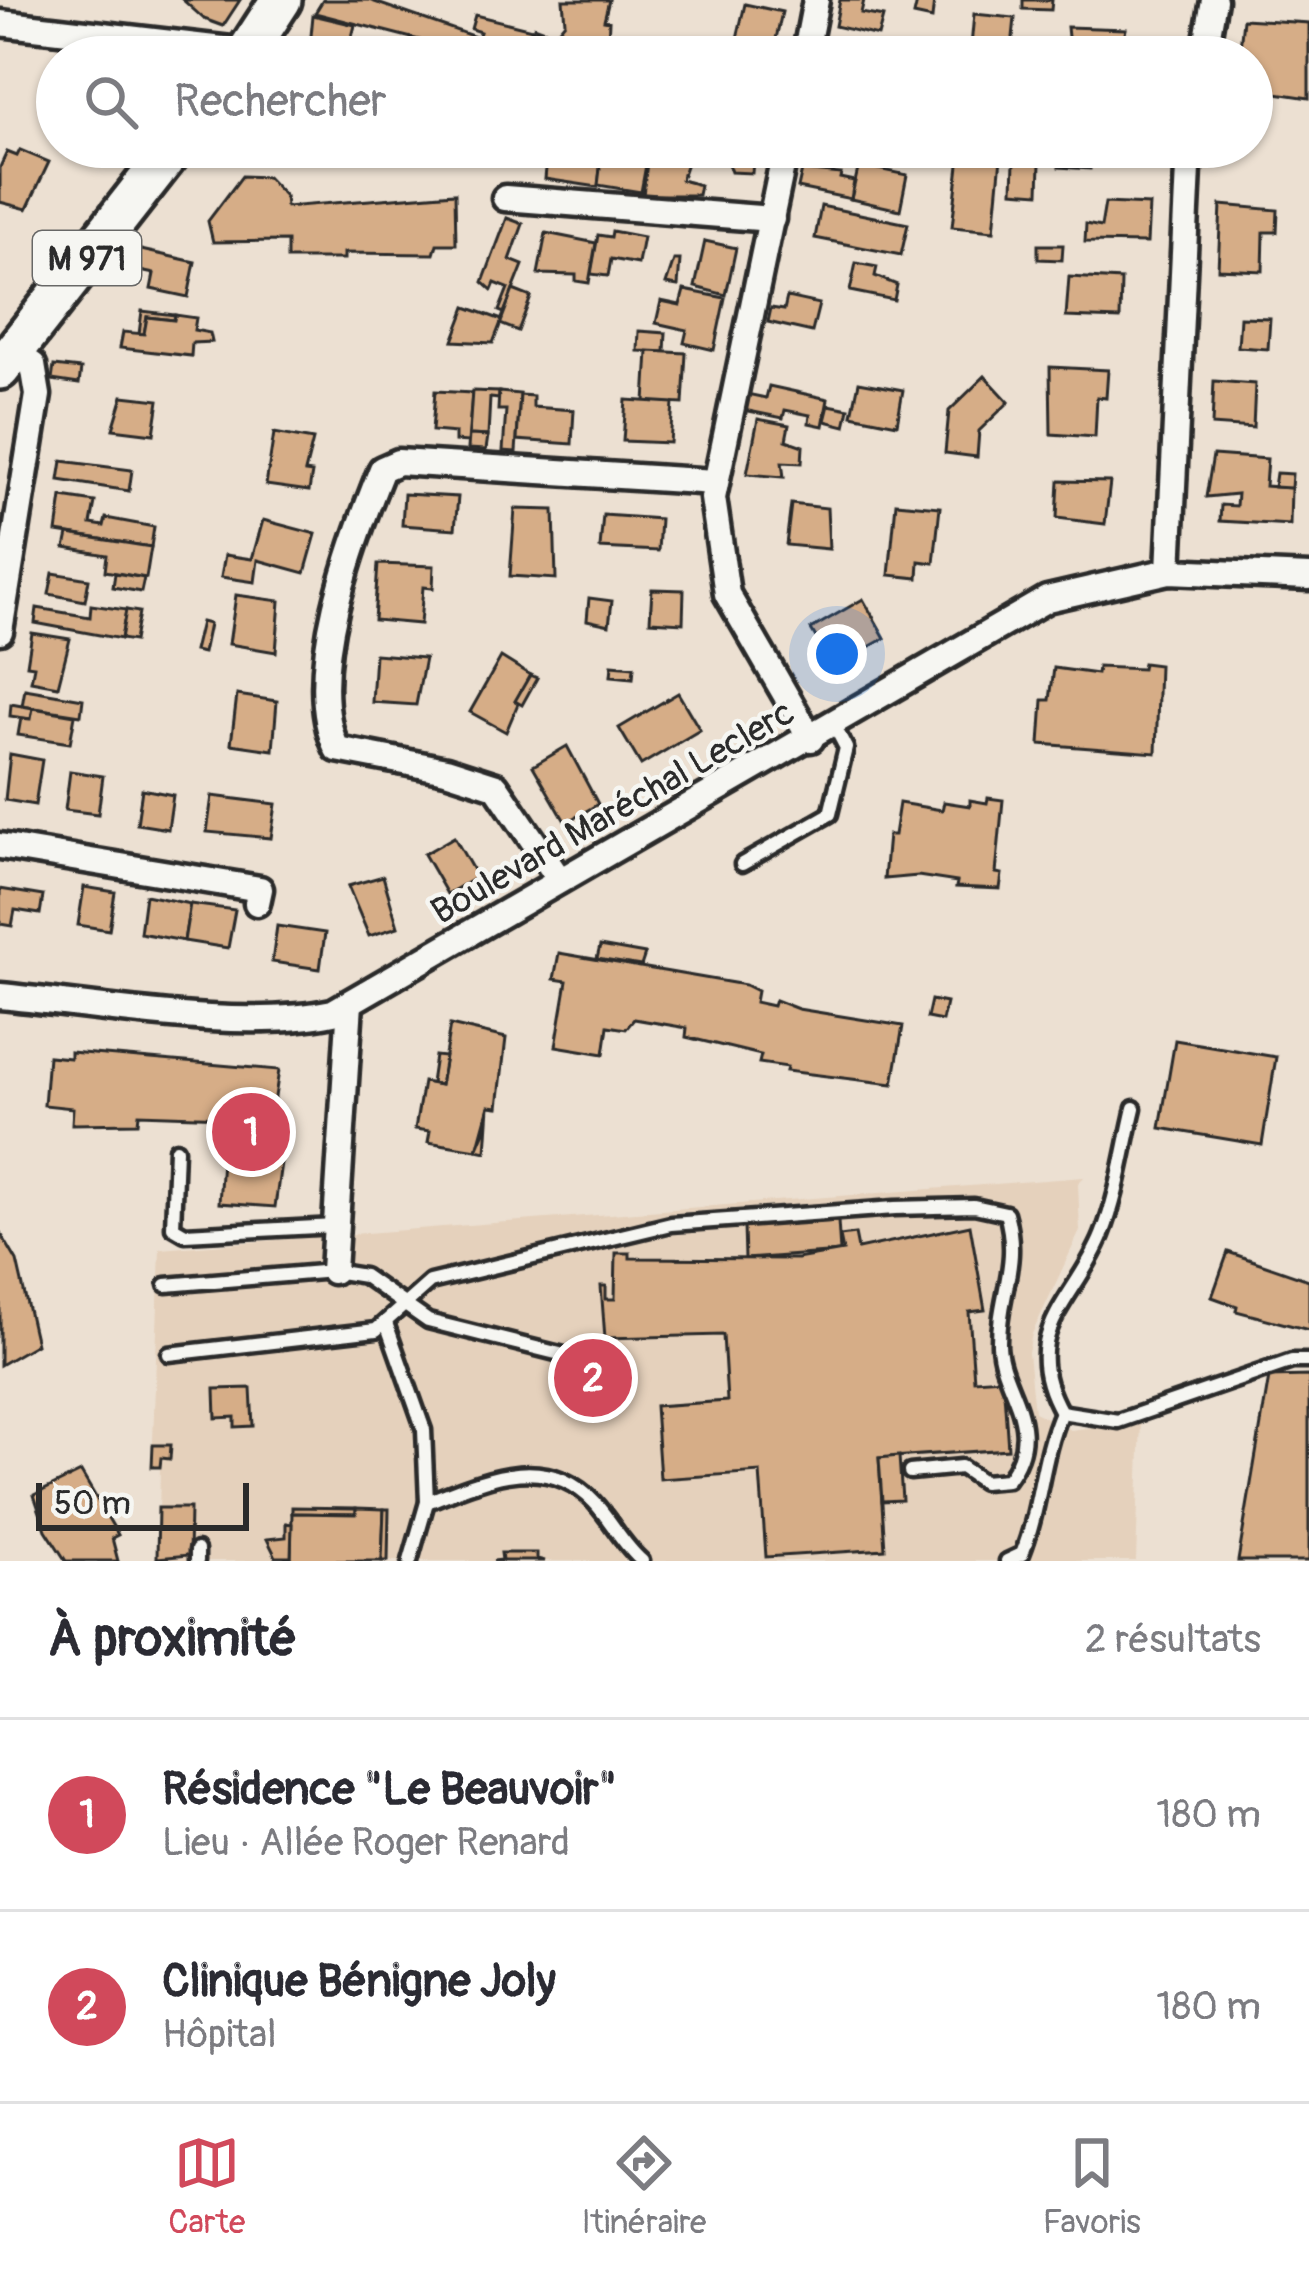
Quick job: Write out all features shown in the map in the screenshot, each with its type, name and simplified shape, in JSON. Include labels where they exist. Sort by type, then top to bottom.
[{"type":"main road","points":[[258,36],[281,0]]},
{"type":"main road","name":"M 971","points":[[7,360],[158,168]]},
{"type":"street","points":[[809,36],[816,0]]},
{"type":"street","points":[[1208,36],[1214,0]]},
{"type":"street","points":[[0,23],[100,36]]},
{"type":"street","points":[[782,168],[715,482],[717,548],[727,594],[811,739]]},
{"type":"street","points":[[1169,571],[1188,168]]},
{"type":"street","points":[[506,198],[772,219]]},
{"type":"street","points":[[0,631],[38,395],[33,365],[7,360]]},
{"type":"street","points":[[560,879],[496,786],[446,770],[338,749],[332,739],[327,695],[334,615],[382,470],[398,462],[715,482]]},
{"type":"street","name":"Boulevard Maréchal Leclerc","points":[[0,996],[307,1018],[350,1003],[1047,599],[1169,571],[1309,577]]},
{"type":"street","points":[[0,846],[260,889],[257,903]]},
{"type":"street","points":[[333,1271],[350,1003]]},
{"type":"lane","points":[[742,864],[830,814],[846,748],[834,724]]},
{"type":"lane","points":[[1007,1561],[1022,1554],[1038,1514],[1050,1438],[1060,1412],[1046,1386],[1043,1351],[1054,1313],[1104,1231],[1134,1108]]},
{"type":"lane","points":[[176,1150],[173,1227],[184,1234],[335,1226]]},
{"type":"lane","points":[[170,1354],[376,1330],[430,1282],[671,1224],[895,1208],[974,1206],[1006,1213],[1016,1246],[999,1349],[1019,1397],[1020,1462],[1007,1480],[983,1482],[961,1467],[910,1472]]},
{"type":"lane","points":[[166,1285],[333,1271],[364,1276],[428,1321],[564,1354],[616,1377]]},
{"type":"lane","points":[[386,1323],[424,1430],[427,1502],[410,1561]]},
{"type":"lane","points":[[1060,1412],[1118,1421],[1292,1361],[1309,1361]]},
{"type":"lane","points":[[427,1502],[496,1475],[520,1471],[566,1479],[593,1500],[642,1561]]},
{"type":"shaded area","points":[[1084,1177],[1078,1183],[1080,1231],[1032,1334],[1028,1353],[1034,1412],[1071,1430],[1141,1421],[1136,1561],[158,1561],[160,1468],[152,1467],[160,1249]]},
{"type":"building","points":[[183,0],[240,0],[223,26],[204,19]]},
{"type":"building","points":[[323,0],[369,0],[472,36],[404,36],[315,13]]},
{"type":"building","points":[[563,0],[609,0],[604,20],[609,21],[608,36],[544,36],[533,26],[555,34],[565,22]]},
{"type":"building","points":[[840,0],[864,0],[861,13],[883,17],[878,36],[835,26]]},
{"type":"building","points":[[907,0],[934,0],[932,19],[914,15],[917,2]]},
{"type":"building","points":[[1023,0],[1052,0],[1051,10],[1023,9]]},
{"type":"building","points":[[745,4],[782,12],[777,36],[738,36]]},
{"type":"building","points":[[974,14],[1015,18],[1013,36],[972,36]]},
{"type":"building","points":[[313,15],[355,25],[352,36],[311,36]]},
{"type":"building","points":[[475,15],[532,29],[529,36],[479,36],[480,32],[471,29]]},
{"type":"building","points":[[1243,19],[1309,23],[1309,98],[1273,93],[1273,36],[1241,36]]},
{"type":"building","points":[[1067,27],[1126,29],[1124,36],[1068,36]]},
{"type":"building","points":[[20,150],[36,157],[36,168],[46,168],[27,209],[0,202],[0,167],[7,152],[17,156]]},
{"type":"building","points":[[546,168],[600,168],[598,187],[545,179]]},
{"type":"building","points":[[600,168],[645,168],[641,192],[598,185]]},
{"type":"building","points":[[646,168],[685,168],[681,180],[700,185],[698,195],[643,195]]},
{"type":"building","points":[[729,168],[752,168],[752,173]]},
{"type":"building","points":[[858,168],[907,175],[900,210],[851,199]]},
{"type":"building","points":[[959,168],[1000,168],[994,231],[952,227]]},
{"type":"building","points":[[1014,168],[1040,168],[1039,193],[1013,191]]},
{"type":"building","points":[[802,170],[841,174],[840,178],[854,181],[851,199],[798,188]]},
{"type":"building","points":[[242,176],[267,177],[285,196],[286,207],[455,193],[456,244],[437,244],[434,254],[344,253],[344,259],[287,259],[287,241],[213,242],[208,221]]},
{"type":"building","points":[[1105,203],[1149,205],[1147,243],[1085,242],[1086,224],[1101,227]]},
{"type":"building","points":[[1221,205],[1278,210],[1277,232],[1264,232],[1263,271],[1218,269]]},
{"type":"building","points":[[821,206],[908,224],[901,255],[815,238]]},
{"type":"building","points":[[507,218],[523,224],[510,260],[523,265],[504,313],[499,311],[508,288],[495,283],[492,290],[483,282]]},
{"type":"building","points":[[612,231],[643,237],[638,264],[611,259],[608,276],[591,274],[598,235],[611,237]]},
{"type":"building","points":[[546,233],[596,243],[589,283],[576,281],[576,275],[538,274]]},
{"type":"building","points":[[705,241],[736,248],[726,295],[695,287]]},
{"type":"building","points":[[1038,245],[1063,245],[1062,260],[1038,259]]},
{"type":"building","points":[[141,250],[195,262],[188,297],[151,289],[154,274],[126,268]]},
{"type":"building","points":[[674,260],[680,260],[678,286],[666,284]]},
{"type":"building","points":[[856,263],[877,267],[875,276],[897,285],[894,300],[850,291]]},
{"type":"building","points":[[1069,277],[1121,280],[1120,319],[1066,317]]},
{"type":"building","points":[[513,290],[531,297],[518,331],[500,324]]},
{"type":"building","points":[[684,290],[725,298],[714,350],[684,343],[687,330],[656,323],[661,301],[680,305]]},
{"type":"building","points":[[787,297],[819,304],[812,332],[768,322],[771,308],[784,310]]},
{"type":"building","points":[[466,307],[502,320],[493,343],[453,341]]},
{"type":"building","points":[[142,311],[175,315],[174,320],[147,317],[144,334],[139,334]]},
{"type":"building","points":[[175,315],[196,318],[194,330],[210,333],[212,342],[192,343],[191,356],[120,348],[123,332],[144,334],[147,317],[174,320]]},
{"type":"building","points":[[1240,317],[1270,318],[1268,349],[1238,347]]},
{"type":"building","points":[[639,331],[666,333],[665,352],[638,351]]},
{"type":"building","points":[[648,351],[686,353],[683,404],[645,402]]},
{"type":"building","points":[[54,366],[81,369],[79,384],[52,380]]},
{"type":"building","points":[[1050,367],[1108,370],[1106,398],[1097,397],[1095,437],[1051,434]]},
{"type":"building","points":[[985,376],[1009,402],[979,431],[977,457],[945,453],[949,411]]},
{"type":"building","points":[[1214,381],[1255,384],[1253,428],[1212,425]]},
{"type":"building","points":[[859,382],[903,390],[897,424],[852,415]]},
{"type":"building","points":[[769,386],[828,399],[823,426],[809,423],[810,415],[785,410],[783,418],[744,410],[747,394],[766,398]]},
{"type":"building","points":[[435,391],[472,393],[468,442],[455,441],[455,433],[432,431]]},
{"type":"building","points":[[472,391],[499,392],[499,399],[490,398],[488,436],[469,435]]},
{"type":"building","points":[[499,392],[520,394],[516,452],[503,451],[506,410],[498,410]]},
{"type":"building","points":[[520,395],[533,396],[533,407],[574,410],[572,444],[517,440]]},
{"type":"building","points":[[123,396],[159,400],[154,434],[113,429]]},
{"type":"building","points":[[626,400],[673,403],[670,443],[623,441]]},
{"type":"building","points":[[829,405],[849,409],[845,426],[825,421]]},
{"type":"building","points":[[758,419],[789,425],[786,440],[803,446],[802,463],[782,462],[784,477],[747,474]]},
{"type":"building","points":[[274,433],[313,440],[305,472],[312,473],[309,491],[266,485]]},
{"type":"building","points":[[469,435],[488,436],[486,450],[468,449]]},
{"type":"building","points":[[1213,455],[1267,459],[1265,486],[1291,488],[1290,525],[1220,521],[1221,505],[1236,506],[1237,494],[1206,497]]},
{"type":"building","points":[[62,461],[132,470],[129,491],[59,480]]},
{"type":"building","points":[[1276,473],[1292,474],[1291,488],[1274,487]]},
{"type":"building","points":[[1059,481],[1110,482],[1105,524],[1057,518]]},
{"type":"building","points":[[404,494],[458,497],[455,529],[402,525]]},
{"type":"building","points":[[62,497],[95,502],[91,524],[104,526],[106,518],[154,527],[151,547],[57,532]]},
{"type":"building","points":[[896,503],[940,507],[934,563],[919,561],[918,578],[889,575]]},
{"type":"building","points":[[791,504],[827,508],[829,549],[786,545]]},
{"type":"building","points":[[515,509],[554,510],[556,579],[510,576]]},
{"type":"building","points":[[603,515],[660,519],[658,551],[600,548]]},
{"type":"building","points":[[263,520],[316,534],[305,573],[258,560],[255,582],[221,577],[225,555],[252,559]]},
{"type":"building","points":[[68,534],[151,547],[146,578],[105,571],[107,555],[65,548]]},
{"type":"building","points":[[378,564],[434,566],[433,588],[423,587],[420,624],[374,620]]},
{"type":"building","points":[[53,573],[89,579],[85,601],[49,594]]},
{"type":"building","points":[[115,573],[144,578],[141,592],[113,587]]},
{"type":"building","points":[[652,589],[684,590],[683,623],[650,621]]},
{"type":"building","points":[[236,595],[280,601],[276,652],[229,644]]},
{"type":"building","points":[[589,598],[612,601],[609,625],[587,620]]},
{"type":"building","points":[[863,599],[885,638],[833,667],[811,629]]},
{"type":"building","points":[[91,605],[126,610],[121,639],[35,623],[37,608],[90,617]]},
{"type":"building","points":[[126,610],[139,612],[134,641],[121,639]]},
{"type":"building","points":[[201,622],[209,624],[203,653],[194,651]]},
{"type":"building","points":[[32,633],[70,639],[58,686],[31,681],[34,666],[27,665]]},
{"type":"building","points":[[375,654],[425,658],[416,705],[372,702]]},
{"type":"building","points":[[501,657],[530,675],[506,732],[470,712]]},
{"type":"building","points":[[1143,663],[1159,665],[1156,753],[1040,744],[1043,700],[1050,700],[1054,668],[1097,674],[1098,667],[1142,669]]},
{"type":"building","points":[[612,665],[634,667],[633,678],[611,676]]},
{"type":"building","points":[[530,675],[537,678],[522,705],[515,701]]},
{"type":"building","points":[[25,689],[83,699],[81,715],[22,706]]},
{"type":"building","points":[[678,693],[700,730],[641,765],[619,728]]},
{"type":"building","points":[[237,695],[277,701],[273,750],[231,744]]},
{"type":"building","points":[[11,704],[33,708],[31,719],[10,716]]},
{"type":"building","points":[[33,708],[75,715],[70,743],[18,735],[21,718],[31,719]]},
{"type":"building","points":[[567,746],[598,804],[566,823],[533,766]]},
{"type":"building","points":[[10,754],[42,760],[35,805],[5,800]]},
{"type":"building","points":[[70,771],[103,776],[98,814],[65,810]]},
{"type":"building","points":[[142,789],[173,795],[168,829],[137,824]]},
{"type":"building","points":[[212,796],[276,804],[271,838],[207,832]]},
{"type":"building","points":[[988,798],[1003,800],[996,873],[1002,874],[1000,889],[956,887],[957,882],[918,876],[884,879],[888,835],[894,835],[899,803],[942,810],[944,802],[970,806],[970,800],[987,803]]},
{"type":"building","points":[[454,837],[477,877],[447,894],[424,854]]},
{"type":"building","points":[[383,876],[398,927],[369,936],[348,886]]},
{"type":"building","points":[[84,887],[115,892],[109,930],[78,925]]},
{"type":"building","points":[[0,889],[43,896],[40,914],[15,910],[12,926],[0,924]]},
{"type":"building","points":[[145,895],[190,904],[184,941],[140,933]]},
{"type":"building","points":[[190,904],[235,910],[228,948],[184,941]]},
{"type":"building","points":[[277,926],[325,933],[320,969],[272,962]]},
{"type":"building","points":[[600,946],[645,954],[641,966],[597,959]]},
{"type":"building","points":[[559,953],[745,985],[757,991],[755,1002],[773,1006],[775,1000],[798,1009],[903,1026],[893,1084],[786,1071],[787,1067],[759,1063],[761,1055],[686,1037],[687,1028],[634,1019],[626,1029],[608,1026],[604,1054],[556,1046],[567,981],[554,979]]},
{"type":"building","points":[[931,1000],[946,1003],[942,1021],[927,1018]]},
{"type":"building","points":[[450,1025],[506,1038],[498,1107],[489,1106],[477,1150],[428,1142],[430,1131],[415,1129],[423,1082],[440,1085]]},
{"type":"building","points":[[1175,1040],[1276,1057],[1262,1145],[1160,1128]]},
{"type":"building","points":[[70,1052],[279,1070],[271,1124],[279,1125],[277,1140],[284,1140],[275,1207],[219,1203],[225,1117],[139,1114],[138,1123],[72,1124],[73,1108],[44,1105],[48,1056],[70,1058]]},
{"type":"building","points":[[435,1056],[445,1057],[440,1085],[431,1083]]},
{"type":"building","points":[[489,1106],[486,1152],[477,1150]]},
{"type":"building","points":[[838,1221],[840,1252],[745,1259],[744,1226]]},
{"type":"building","points":[[970,1225],[985,1310],[969,1312],[974,1380],[1003,1378],[1008,1449],[879,1458],[885,1549],[766,1557],[760,1472],[660,1479],[655,1406],[727,1401],[723,1335],[605,1338],[601,1286],[606,1286],[606,1299],[615,1299],[616,1253],[630,1253],[630,1258],[797,1259],[843,1251],[840,1236],[855,1234],[858,1249]]},
{"type":"building","points":[[0,1232],[17,1261],[36,1344],[0,1365]]},
{"type":"building","points":[[1228,1252],[1309,1280],[1309,1330],[1236,1311],[1237,1306],[1212,1297]]},
{"type":"building","points":[[1309,1376],[1309,1561],[1238,1561],[1269,1377]]},
{"type":"building","points":[[251,1388],[253,1426],[235,1427],[235,1417],[216,1418],[215,1389]]},
{"type":"building","points":[[153,1445],[171,1445],[170,1459],[161,1458],[160,1467],[152,1467]]},
{"type":"building","points":[[899,1456],[902,1500],[882,1501],[879,1458]]},
{"type":"building","points":[[81,1472],[118,1535],[112,1538],[118,1561],[66,1561],[46,1530],[34,1495]]},
{"type":"building","points":[[292,1507],[356,1508],[356,1514],[292,1513]]},
{"type":"building","points":[[158,1508],[190,1508],[189,1555],[157,1558]]},
{"type":"building","points":[[356,1508],[384,1509],[382,1561],[291,1561],[292,1513],[356,1514]]},
{"type":"building","points":[[384,1509],[389,1509],[388,1561],[382,1561]]},
{"type":"building","points":[[286,1523],[292,1524],[291,1557],[276,1557],[267,1539],[286,1537]]},
{"type":"building","points":[[501,1553],[537,1553],[537,1559],[545,1561],[493,1561],[502,1560]]},
{"type":"place","name":"Résidence \"Le Beauvoir\"","points":[[251,1132]]},
{"type":"place","name":"Clinique Bénigne Joly","points":[[593,1378]]}]
